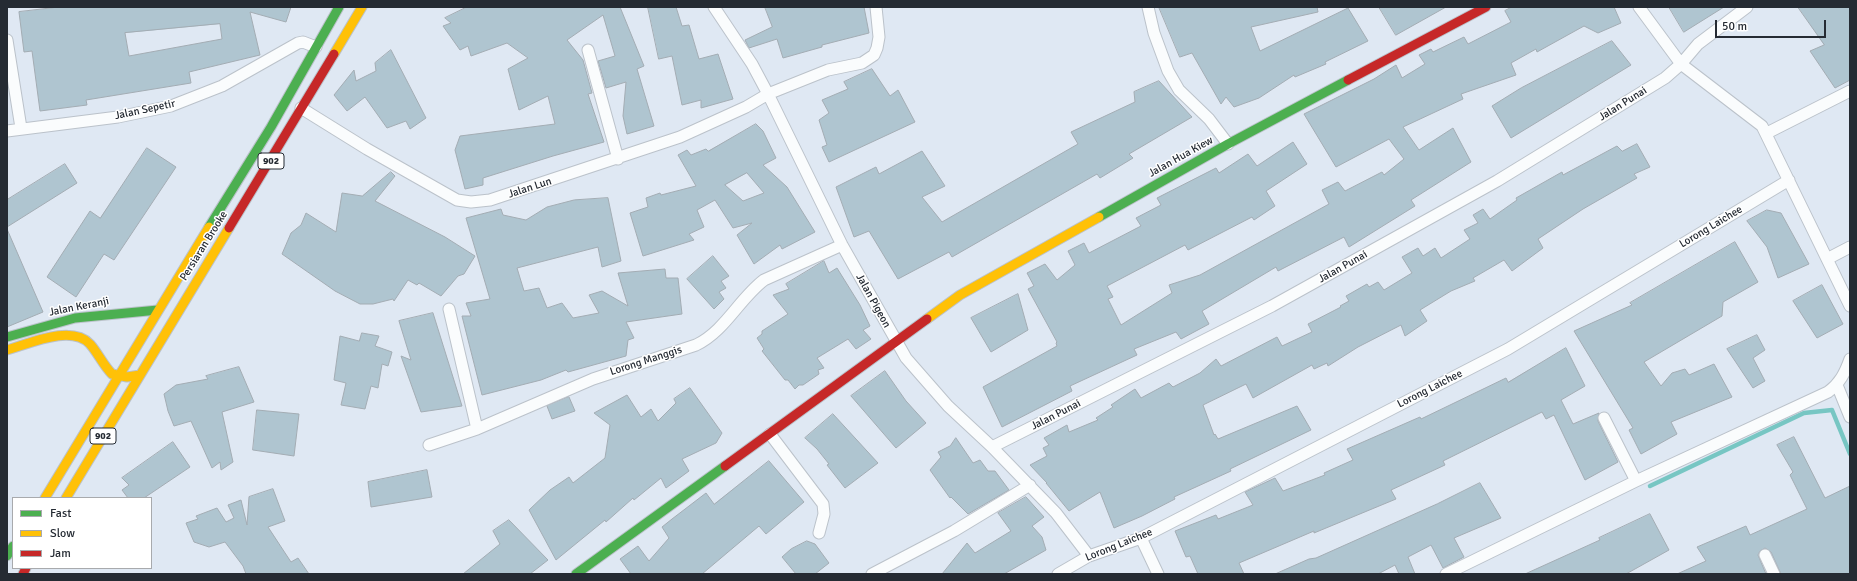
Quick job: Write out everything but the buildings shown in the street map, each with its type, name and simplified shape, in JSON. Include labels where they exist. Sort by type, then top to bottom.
[{"type":"street","name":"Persiaran Brooke","points":[[46,497],[271,126],[340,7]]},
{"type":"street","name":"Persiaran Brooke","points":[[67,497],[362,7]]},
{"type":"street","name":"Jalan Pigeon","points":[[714,7],[752,64],[842,245],[906,358],[948,406],[992,447],[1056,513],[1089,556]]},
{"type":"street","name":"Jalan Lun","points":[[301,108],[367,149],[457,200],[471,202],[490,200],[618,159],[680,137],[746,107],[768,94],[828,70],[862,63],[874,55],[879,37],[876,7]]},
{"type":"street","points":[[1148,7],[1154,33],[1168,71],[1179,90],[1209,120],[1228,144]]},
{"type":"street","name":"Jalan Hua Kiew","points":[[576,574],[960,295],[1228,144],[1486,7]]},
{"type":"street","points":[[1640,7],[1681,64],[1755,119],[1767,133],[1850,306]]},
{"type":"street","name":"Jalan Punai","points":[[992,447],[1272,306],[1497,182],[1665,78],[1681,64],[1698,44],[1747,7]]},
{"type":"street","points":[[7,40],[21,128]]},
{"type":"street","name":"Jalan Sepetir","points":[[7,131],[21,128],[118,117],[171,106],[222,86],[298,43],[303,42],[316,47]]},
{"type":"street","points":[[588,50],[618,159]]},
{"type":"street","points":[[1767,133],[1850,91]]},
{"type":"street","name":"Lorong Laichee","points":[[1058,574],[1089,556],[1141,538],[1508,349],[1789,180]]},
{"type":"street","name":"Lorong Manggis","points":[[429,445],[477,429],[593,378],[696,345],[708,339],[716,332],[753,288],[764,280],[842,245]]},
{"type":"street","points":[[1827,259],[1850,247]]},
{"type":"street","points":[[449,309],[477,429]]},
{"type":"street","name":"Jalan Keranji","points":[[7,337],[62,320],[119,312],[158,310]]},
{"type":"street","points":[[94,316],[90,335],[108,372],[118,376],[127,377],[140,375]]},
{"type":"street","name":"Jalan Keranji","points":[[7,350],[63,334],[77,336],[90,335]]},
{"type":"street","points":[[1446,574],[1636,481],[1828,392],[1837,385],[1845,373],[1850,359]]},
{"type":"street","points":[[1837,385],[1850,417]]},
{"type":"street","points":[[1604,418],[1636,481]]},
{"type":"street","points":[[770,434],[823,504],[824,514],[819,533]]},
{"type":"street","points":[[872,574],[954,531],[1030,485]]},
{"type":"street","points":[[1141,538],[1158,574]]},
{"type":"street","points":[[1765,555],[1774,574]]},
{"type":"waterway","points":[[1650,486],[1804,413],[1832,410],[1850,454]]},
{"type":"traffic: fast","points":[[209,227],[271,127],[339,7]]},
{"type":"traffic: fast","points":[[1099,217],[1228,144],[1348,80]]},
{"type":"traffic: fast","points":[[7,337],[75,318],[158,310]]},
{"type":"traffic: fast","points":[[576,574],[725,466]]},
{"type":"traffic: fast","points":[[7,556],[12,548]]},
{"type":"traffic: slow","points":[[334,54],[362,7]]},
{"type":"traffic: slow","points":[[927,319],[960,295],[1099,217]]},
{"type":"traffic: slow","points":[[46,497],[209,227]]},
{"type":"traffic: slow","points":[[67,497],[229,228]]},
{"type":"traffic: slow","points":[[7,350],[50,337],[72,336],[82,338],[90,344],[112,374],[127,377],[140,375]]},
{"type":"traffic: jam","points":[[1348,80],[1486,7]]},
{"type":"traffic: jam","points":[[229,228],[334,54]]},
{"type":"traffic: jam","points":[[725,466],[927,319]]},
{"type":"traffic: jam","points":[[23,574],[26,569]]}]
